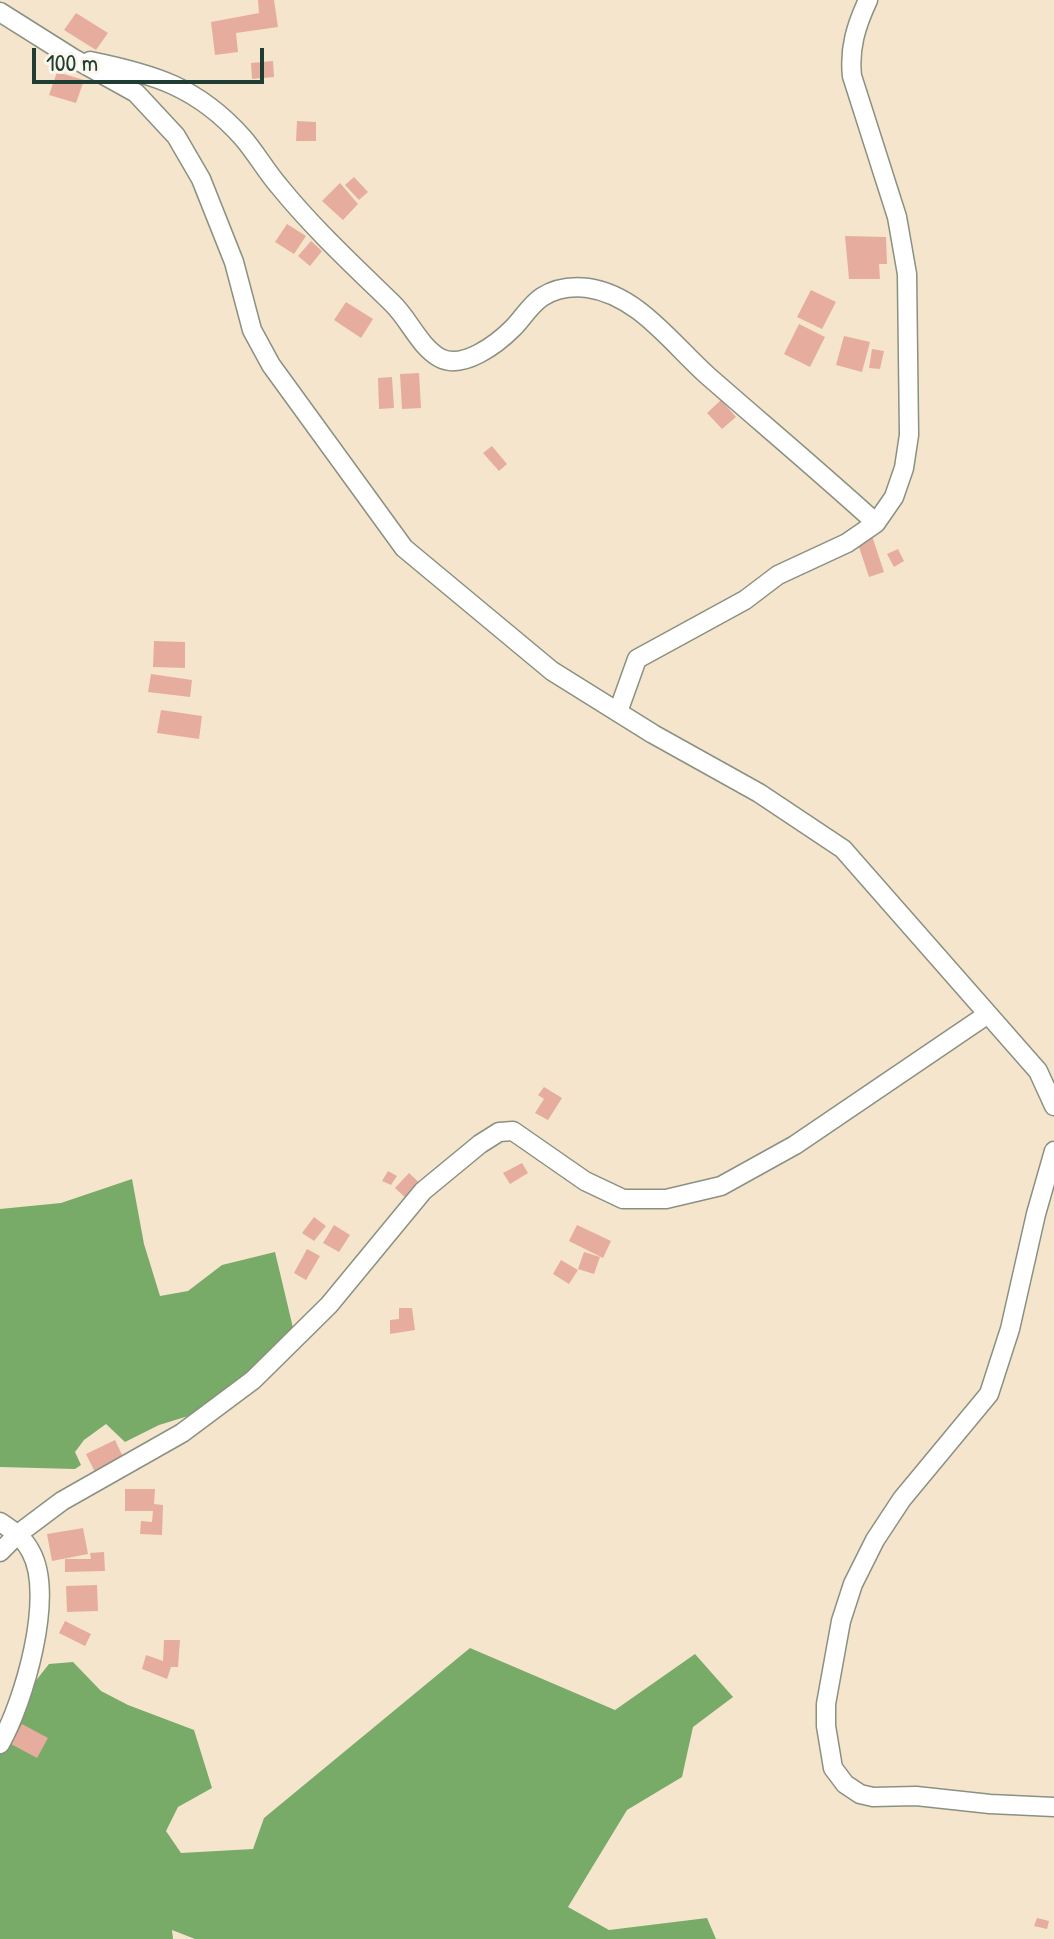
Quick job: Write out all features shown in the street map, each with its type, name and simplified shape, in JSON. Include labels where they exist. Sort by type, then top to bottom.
[{"type":"street","points":[[618,712],[637,659],[745,600],[778,575],[822,556],[876,523],[894,497],[904,468],[909,435],[907,274],[897,217],[851,66],[853,37],[868,0]]},
{"type":"street","points":[[0,12],[136,93],[176,136],[201,179],[234,262],[252,330],[271,365],[404,548],[552,671],[759,793],[843,849],[1038,1071],[1054,1106]]},
{"type":"street","points":[[73,58],[154,75],[182,88],[216,111],[244,139],[279,187],[402,313],[429,350],[441,359],[457,362],[474,355],[512,329],[539,299],[551,292],[564,288],[585,288],[608,292],[639,311],[876,523]]},
{"type":"street","points":[[0,1552],[18,1534],[82,1488],[182,1433],[253,1380],[329,1305],[423,1191],[499,1132],[513,1131],[585,1181],[623,1199],[666,1199],[721,1186],[795,1145],[988,1014]]},
{"type":"street","points":[[1054,1151],[1010,1329],[989,1394],[902,1499],[875,1540],[853,1584],[841,1621],[826,1704],[833,1768],[845,1784],[860,1794],[1054,1807]]},
{"type":"street","points":[[0,1522],[18,1534],[34,1561],[40,1600],[19,1706],[0,1744]]},
{"type":"green space","points":[[132,1179],[144,1244],[160,1296],[188,1291],[222,1265],[275,1252],[294,1332],[211,1409],[159,1425],[125,1442],[106,1424],[84,1440],[75,1452],[81,1465],[75,1469],[0,1467],[0,1209],[61,1203]]},
{"type":"green space","points":[[470,1648],[615,1710],[695,1654],[733,1697],[693,1727],[682,1777],[627,1810],[568,1907],[609,1930],[707,1918],[716,1939],[195,1939],[172,1930],[173,1939],[0,1939],[0,1726],[49,1664],[73,1662],[101,1691],[128,1705],[194,1730],[212,1788],[178,1807],[166,1831],[181,1853],[253,1849],[264,1818]]},
{"type":"building","points":[[258,0],[274,0],[278,27],[236,33],[238,52],[215,55],[211,22],[259,13]]},
{"type":"building","points":[[76,13],[108,33],[96,50],[64,30]]},
{"type":"building","points":[[273,61],[274,77],[252,79],[251,63]]},
{"type":"building","points":[[57,72],[84,80],[76,103],[49,95]]},
{"type":"building","points":[[297,121],[316,122],[316,141],[296,141]]},
{"type":"building","points":[[354,177],[368,192],[359,200],[345,185]]},
{"type":"building","points":[[340,183],[358,204],[343,220],[322,201]]},
{"type":"building","points":[[287,224],[306,236],[294,254],[275,242]]},
{"type":"building","points":[[845,236],[886,237],[887,264],[879,264],[880,279],[849,279]]},
{"type":"building","points":[[311,241],[322,251],[310,266],[298,256]]},
{"type":"building","points":[[811,290],[836,302],[822,329],[797,317]]},
{"type":"building","points":[[346,302],[373,319],[361,338],[334,320]]},
{"type":"building","points":[[799,324],[825,337],[810,367],[784,354]]},
{"type":"building","points":[[844,336],[870,342],[862,372],[836,365]]},
{"type":"building","points":[[872,349],[884,351],[880,369],[869,368]]},
{"type":"building","points":[[419,373],[421,408],[402,409],[400,374]]},
{"type":"building","points":[[392,377],[394,408],[379,409],[378,378]]},
{"type":"building","points":[[721,400],[736,417],[722,429],[707,413]]},
{"type":"building","points":[[492,446],[507,464],[499,471],[483,453]]},
{"type":"building","points":[[872,536],[884,572],[869,577],[857,541]]},
{"type":"building","points":[[898,549],[904,561],[894,567],[887,554]]},
{"type":"building","points":[[154,641],[185,642],[185,668],[153,667]]},
{"type":"building","points":[[151,674],[192,680],[190,697],[148,692]]},
{"type":"building","points":[[161,710],[202,716],[199,739],[157,733]]},
{"type":"building","points":[[544,1087],[562,1098],[548,1120],[535,1113],[544,1099],[538,1095]]},
{"type":"building","points":[[522,1163],[528,1173],[510,1184],[503,1173]]},
{"type":"building","points":[[388,1171],[397,1176],[391,1185],[382,1181]]},
{"type":"building","points":[[409,1173],[424,1187],[410,1202],[395,1188]]},
{"type":"building","points":[[314,1217],[326,1226],[314,1241],[302,1233]]},
{"type":"building","points":[[334,1225],[350,1235],[339,1252],[323,1243]]},
{"type":"building","points":[[577,1225],[611,1241],[603,1258],[569,1241]]},
{"type":"building","points":[[307,1249],[320,1256],[306,1280],[294,1273]]},
{"type":"building","points":[[584,1252],[600,1257],[594,1274],[578,1269]]},
{"type":"building","points":[[561,1260],[578,1270],[569,1284],[553,1274]]},
{"type":"building","points":[[399,1308],[412,1308],[415,1330],[390,1334],[390,1320],[399,1319]]},
{"type":"building","points":[[115,1440],[125,1461],[96,1474],[86,1454]]},
{"type":"building","points":[[125,1489],[155,1489],[154,1504],[163,1505],[162,1535],[140,1534],[141,1521],[152,1522],[153,1511],[125,1511]]},
{"type":"building","points":[[83,1528],[88,1554],[52,1561],[47,1534]]},
{"type":"building","points":[[104,1552],[105,1571],[65,1572],[65,1559],[91,1559],[90,1553]]},
{"type":"building","points":[[97,1585],[98,1611],[67,1612],[66,1586]]},
{"type":"building","points":[[65,1621],[91,1634],[85,1646],[59,1633]]},
{"type":"building","points":[[164,1640],[180,1640],[178,1667],[171,1667],[167,1679],[142,1669],[146,1655],[163,1661]]},
{"type":"building","points":[[22,1724],[48,1738],[37,1758],[11,1744]]},
{"type":"building","points":[[1037,1918],[1049,1921],[1047,1929],[1034,1926]]}]
